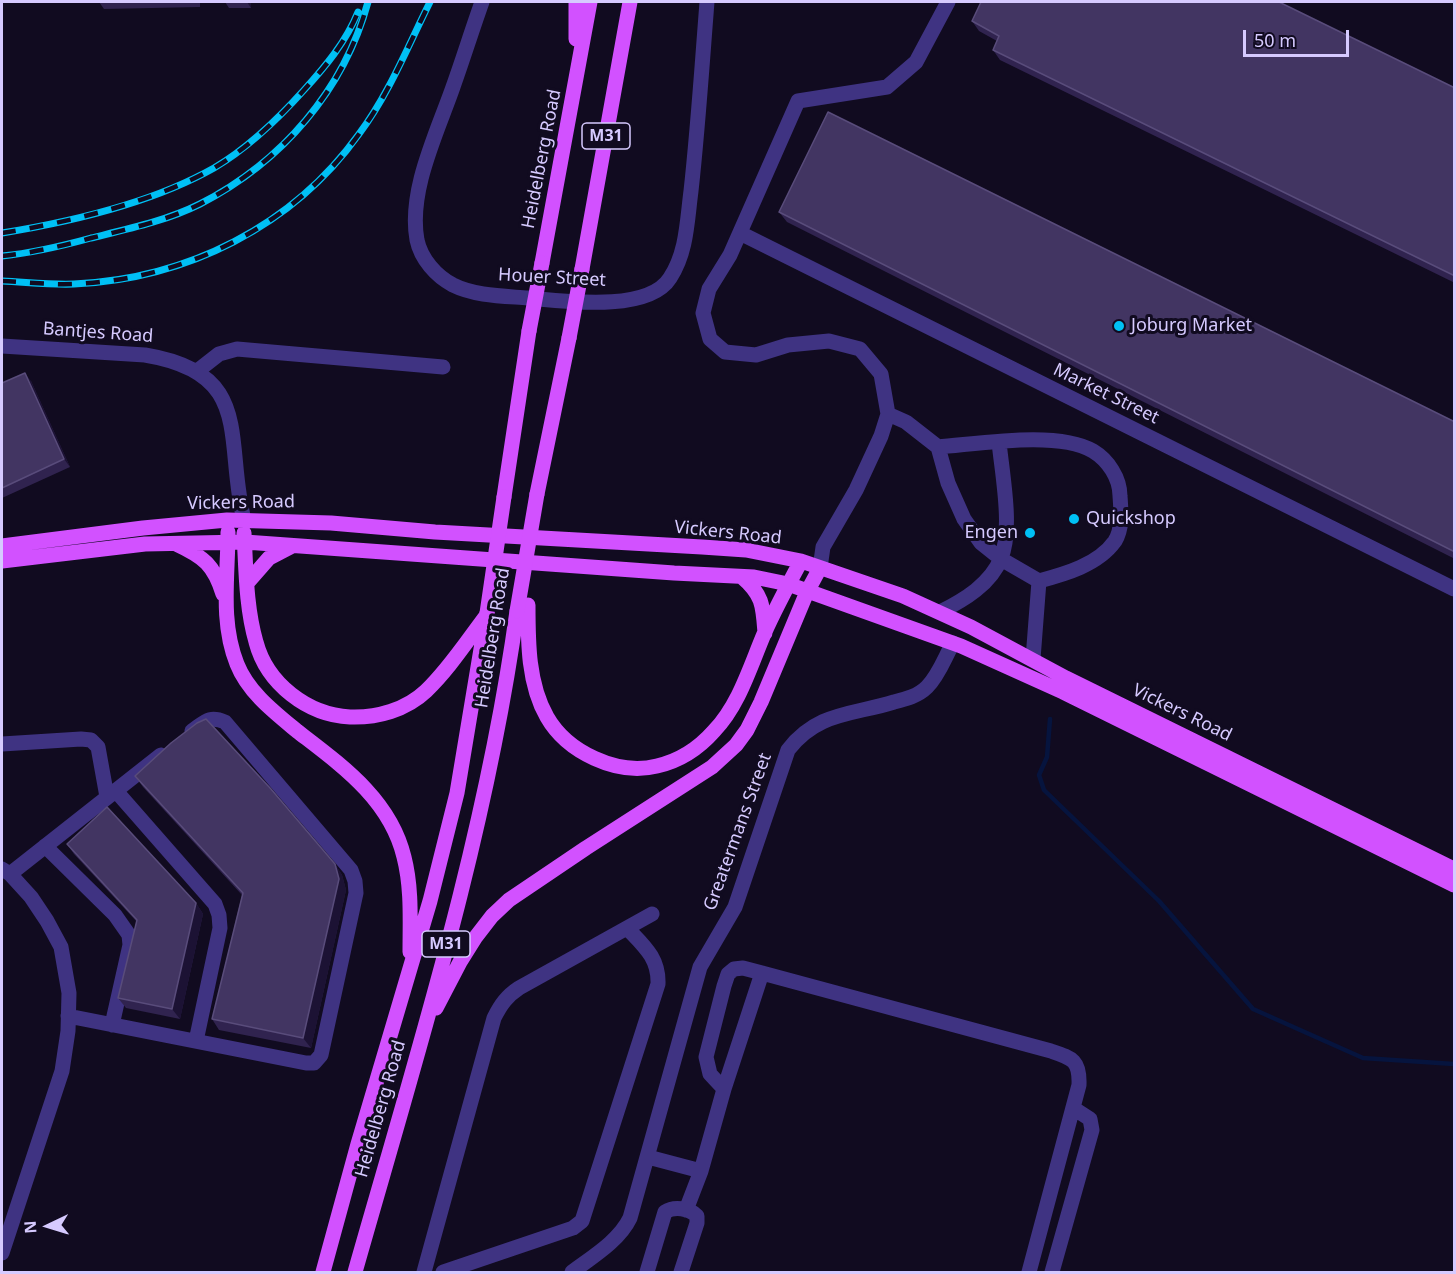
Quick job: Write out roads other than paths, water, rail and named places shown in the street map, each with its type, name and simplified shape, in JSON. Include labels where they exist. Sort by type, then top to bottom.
[{"type":"main road","points":[[573,99],[576,2]]},
{"type":"main road","name":"Heidelberg Road","points":[[323,1272],[410,970],[457,793],[488,613],[529,331],[590,2]]},
{"type":"main road","name":"Heidelberg Road","points":[[355,1272],[423,1032],[489,777],[509,668],[523,608],[537,494],[582,270],[630,2]]},
{"type":"main road","points":[[227,520],[226,603],[230,645],[238,666],[261,700],[370,793],[383,809],[395,830],[404,856],[408,881],[410,970]]},
{"type":"main road","points":[[244,520],[248,582],[256,644],[270,672],[295,698],[310,707],[342,717],[375,716],[393,711],[426,692],[488,613]]},
{"type":"main road","name":"Vickers Road","points":[[2,546],[201,521],[244,520],[331,523],[435,532],[746,550],[801,561],[864,581],[940,612],[1066,678],[1455,869]]},
{"type":"main road","points":[[171,542],[205,560],[218,578],[226,603]]},
{"type":"main road","name":"Vickers Road","points":[[2,561],[171,542],[245,542],[754,577],[788,584],[953,643],[1063,692],[1455,885]]},
{"type":"main road","points":[[248,582],[269,558],[292,546]]},
{"type":"main road","points":[[523,608],[533,678],[546,716],[559,734],[590,756],[612,764],[645,768],[689,753],[716,730],[726,718],[788,584],[801,561]]},
{"type":"main road","points":[[423,1032],[475,938],[508,900],[712,767],[736,745],[747,730],[761,702],[807,592],[820,568]]},
{"type":"main road","points":[[742,577],[755,589],[761,600],[765,633]]},
{"type":"street","name":"Houer Street","points":[[482,2],[428,157],[418,194],[415,219],[417,242],[427,262],[438,275],[453,285],[474,292],[591,304],[634,299],[654,293],[669,281],[678,265],[685,243],[694,162],[706,2]]},
{"type":"street","points":[[820,568],[823,547],[856,490],[888,414],[881,374],[860,349],[829,340],[789,345],[756,355],[725,352],[710,339],[703,313],[709,289],[730,255],[798,101],[887,87],[916,62],[942,4]]},
{"type":"street","name":"Market Street","points":[[740,233],[1455,589]]},
{"type":"street","name":"Bantjes Road","points":[[2,346],[145,355],[166,358],[196,372],[216,387],[232,421],[237,494],[244,520]]},
{"type":"street","points":[[196,372],[219,354],[237,349],[443,367]]},
{"type":"street","points":[[888,414],[906,422],[938,447],[948,483],[964,519],[981,543],[1001,559],[1039,581],[1071,572],[1101,555],[1116,540],[1121,519],[1120,490],[1112,467],[1092,450],[1062,441],[999,442],[938,447]]},
{"type":"street","points":[[940,612],[974,593],[1001,559],[1005,543],[1006,514],[999,442]]},
{"type":"street","name":"Bantjes Road","points":[[227,520],[237,494]]},
{"type":"street","points":[[801,561],[823,547]]},
{"type":"street","points":[[1033,659],[1039,581]]},
{"type":"street","name":"Greatermans Street","points":[[572,1272],[627,1225],[700,967],[735,907],[788,750],[801,734],[819,722],[890,704],[919,693],[935,678],[953,643]]},
{"type":"street","points":[[2,1253],[62,1071],[69,993],[61,948],[31,897],[6,871],[45,846],[210,718],[217,718],[225,722],[343,859],[355,881],[356,893],[321,1055],[315,1063],[306,1063],[68,1016]]},
{"type":"street","points":[[2,744],[91,740],[98,747],[111,794],[215,904],[220,928],[195,1041]]},
{"type":"street","points":[[45,846],[115,915],[129,935],[130,945],[112,1024]]},
{"type":"street","points":[[424,1272],[494,1018],[500,1006],[506,997],[519,988],[652,914]]},
{"type":"street","points":[[443,1272],[573,1228],[582,1221],[658,984],[658,971],[654,961],[644,945],[627,928]]},
{"type":"street","points":[[724,1089],[710,1074],[706,1066],[706,1057],[728,974],[734,969],[743,968],[1073,1060],[1080,1071],[1079,1085],[1029,1272]]},
{"type":"street","points":[[686,1210],[701,1170],[724,1089],[762,973]]},
{"type":"street","points":[[1052,1272],[1092,1130],[1090,1119],[1073,1108]]},
{"type":"street","points":[[648,1157],[701,1170]]},
{"type":"street","points":[[647,1272],[665,1212],[670,1209],[686,1210],[697,1216],[697,1223],[681,1272]]},
{"type":"waterway","points":[[1050,719],[1047,757],[1039,775],[1044,790],[1159,901],[1253,1009],[1363,1058],[1454,1064]]},
{"type":"railway","points":[[2,256],[58,246],[160,220],[200,204],[230,187],[283,145],[326,94],[343,65],[368,2]]},
{"type":"railway","points":[[2,281],[74,284],[116,280],[157,271],[196,259],[234,242],[270,221],[303,196],[332,167],[370,119],[389,86],[430,2]]},
{"type":"railway","points":[[2,233],[83,217],[138,201],[190,180],[227,160],[273,122],[320,72],[347,34],[358,12]]},
{"type":"place","name":"Joburg Market","points":[[1119,326]]},
{"type":"place","name":"Quickshop","points":[[1074,519]]},
{"type":"place","name":"Engen","points":[[1030,533]]}]
